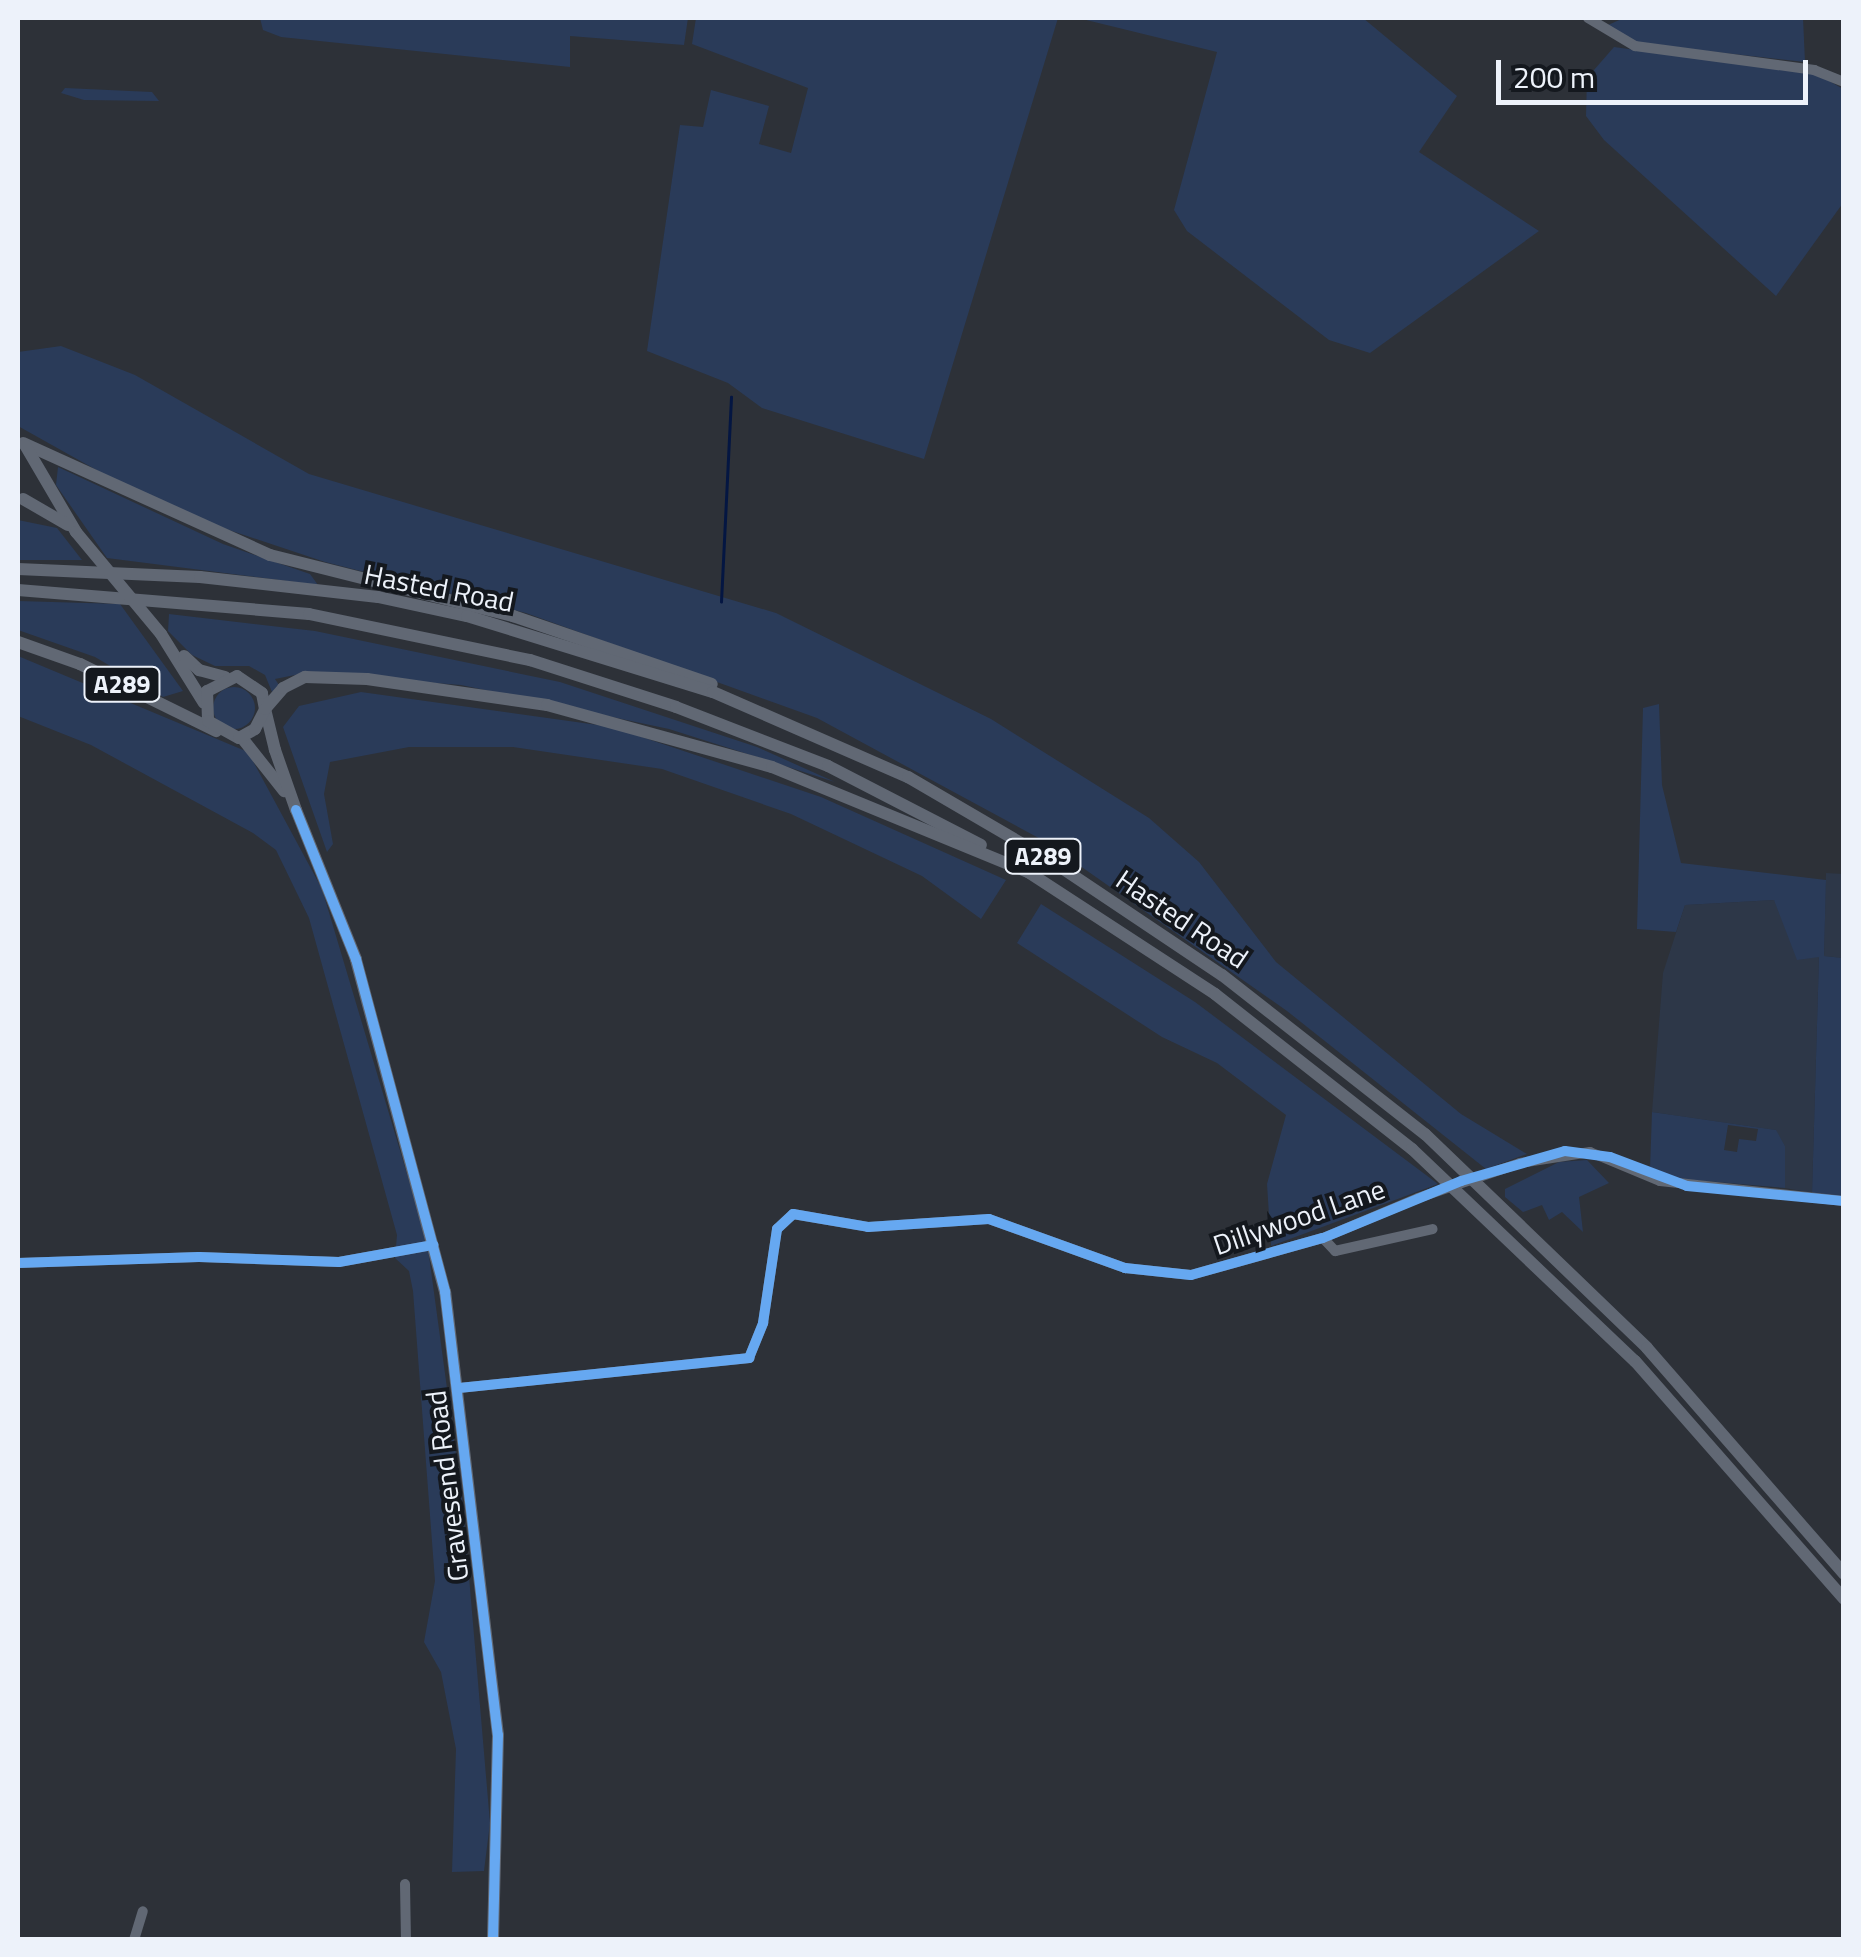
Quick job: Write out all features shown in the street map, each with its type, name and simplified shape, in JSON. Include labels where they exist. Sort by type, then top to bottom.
[{"type":"main road","points":[[20,442],[42,470],[76,532],[161,634],[194,666],[258,686],[264,710],[242,738],[224,734],[208,721],[204,703],[161,634]]},
{"type":"main road","name":"A289","points":[[20,442],[270,555],[513,616],[677,670],[821,728],[908,778]]},
{"type":"main road","points":[[42,470],[40,483],[20,499],[76,532]]},
{"type":"main road","name":"Hasted Road","points":[[18,569],[200,576],[378,597],[467,616],[713,692],[908,778],[1050,860],[1222,975],[1424,1134],[1648,1348],[1844,1574]]},
{"type":"main road","name":"Hasted Road","points":[[18,590],[292,611],[549,666],[828,766],[1030,873],[1215,994],[1412,1149],[1635,1362],[1844,1599]]},
{"type":"main road","name":"A289","points":[[18,642],[224,734]]},
{"type":"main road","name":"A289","points":[[264,710],[283,688],[314,676],[546,705],[772,767],[1030,873]]},
{"type":"main road","points":[[204,703],[211,686],[225,677]]},
{"type":"main road","name":"Gravesend Road","points":[[264,710],[296,810],[356,959],[433,1245],[459,1388],[498,1736],[493,1940]]},
{"type":"main road","name":"Gravesend Road","points":[[242,738],[296,810]]},
{"type":"street","points":[[1588,18],[1635,46],[1814,70],[1844,82]]},
{"type":"street","name":"Dillywood Lane","points":[[459,1388],[747,1359],[760,1338],[778,1226],[793,1214],[868,1226],[989,1219],[1158,1275],[1227,1268],[1322,1238],[1520,1162],[1590,1152],[1660,1180],[1844,1202]]},
{"type":"street","points":[[1322,1238],[1335,1250],[1433,1229]]},
{"type":"street","points":[[18,1263],[199,1257],[339,1262],[433,1245]]},
{"type":"street","points":[[405,1884],[406,1940]]},
{"type":"street","points":[[134,1940],[143,1911]]},
{"type":"shaded area","points":[[260,18],[688,18],[684,45],[570,36],[570,67],[281,37],[263,30]]},
{"type":"shaded area","points":[[696,18],[1058,18],[924,459],[762,408],[728,383],[647,351],[680,125],[703,127],[711,90],[769,106],[759,144],[791,153],[808,88],[692,44]]},
{"type":"shaded area","points":[[1078,18],[1363,18],[1457,96],[1419,152],[1539,231],[1370,353],[1329,340],[1187,231],[1174,210],[1217,52]]},
{"type":"shaded area","points":[[1624,18],[1803,18],[1805,62],[1635,43],[1608,25]]},
{"type":"shaded area","points":[[1614,47],[1819,75],[1843,89],[1843,203],[1776,296],[1604,140],[1586,116],[1587,78]]},
{"type":"shaded area","points":[[65,88],[152,92],[159,101],[84,100],[61,93]]},
{"type":"shaded area","points":[[61,346],[135,375],[309,474],[776,613],[991,719],[1149,818],[1199,862],[1276,962],[1461,1114],[1527,1154],[1486,1169],[1287,1011],[1046,842],[817,718],[526,613],[325,562],[223,528],[109,477],[18,426],[18,352]]},
{"type":"shaded area","points":[[58,467],[223,544],[310,574],[318,585],[107,558],[56,485]]},
{"type":"shaded area","points":[[18,520],[57,528],[82,560],[18,560]]},
{"type":"shaded area","points":[[18,601],[120,604],[183,691],[163,697],[95,657],[18,630]]},
{"type":"shaded area","points":[[169,614],[315,631],[560,682],[757,747],[835,782],[669,729],[461,685],[305,673],[275,679],[279,685],[272,692],[265,675],[249,666],[215,666],[192,655],[168,631]]},
{"type":"shaded area","points":[[18,656],[248,752],[322,889],[427,1241],[463,1506],[490,1823],[484,1871],[452,1872],[456,1749],[441,1672],[424,1642],[435,1581],[413,1291],[409,1271],[395,1258],[397,1235],[309,918],[276,850],[253,833],[91,745],[18,716]]},
{"type":"shaded area","points":[[234,687],[249,693],[255,708],[249,723],[234,729],[219,723],[213,708],[219,693]]},
{"type":"shaded area","points":[[361,692],[612,727],[821,797],[1006,880],[981,919],[922,876],[791,814],[662,769],[513,747],[409,747],[330,762],[324,794],[333,844],[327,852],[283,727],[299,706]]},
{"type":"shaded area","points":[[1659,704],[1662,785],[1681,863],[1826,880],[1824,956],[1843,958],[1843,1196],[1812,1193],[1819,957],[1797,960],[1774,900],[1685,905],[1676,932],[1637,929],[1643,708]]},
{"type":"shaded area","points":[[1826,873],[1843,874],[1843,958],[1824,956]]},
{"type":"shaded area","points":[[1774,900],[1819,957],[1812,1193],[1785,1188],[1785,1146],[1775,1130],[1652,1112],[1663,973],[1685,905]]},
{"type":"shaded area","points":[[1041,904],[1195,1002],[1438,1184],[1271,1246],[1267,1184],[1286,1115],[1217,1063],[1162,1037],[1017,943]]},
{"type":"shaded area","points":[[1652,1112],[1776,1130],[1785,1146],[1785,1188],[1671,1178],[1650,1169]],"holes":[[[1728,1125],[1758,1129],[1756,1141],[1739,1139],[1737,1152],[1724,1150]]]},
{"type":"shaded area","points":[[1587,1160],[1609,1183],[1579,1197],[1583,1232],[1562,1212],[1549,1220],[1542,1205],[1523,1212],[1505,1197],[1505,1189],[1559,1162]]},
{"type":"waterway","points":[[721,602],[731,397]]},
{"type":"cycle path","points":[[296,810],[356,959],[445,1292],[498,1735],[493,1940]]},
{"type":"cycle path","points":[[459,1388],[749,1358],[763,1323],[777,1229],[793,1214],[868,1227],[989,1219],[1125,1268],[1191,1275],[1323,1238],[1461,1181],[1565,1151],[1610,1157],[1687,1186],[1844,1201]]},
{"type":"cycle path","points":[[18,1263],[199,1257],[339,1262],[433,1245]]}]
